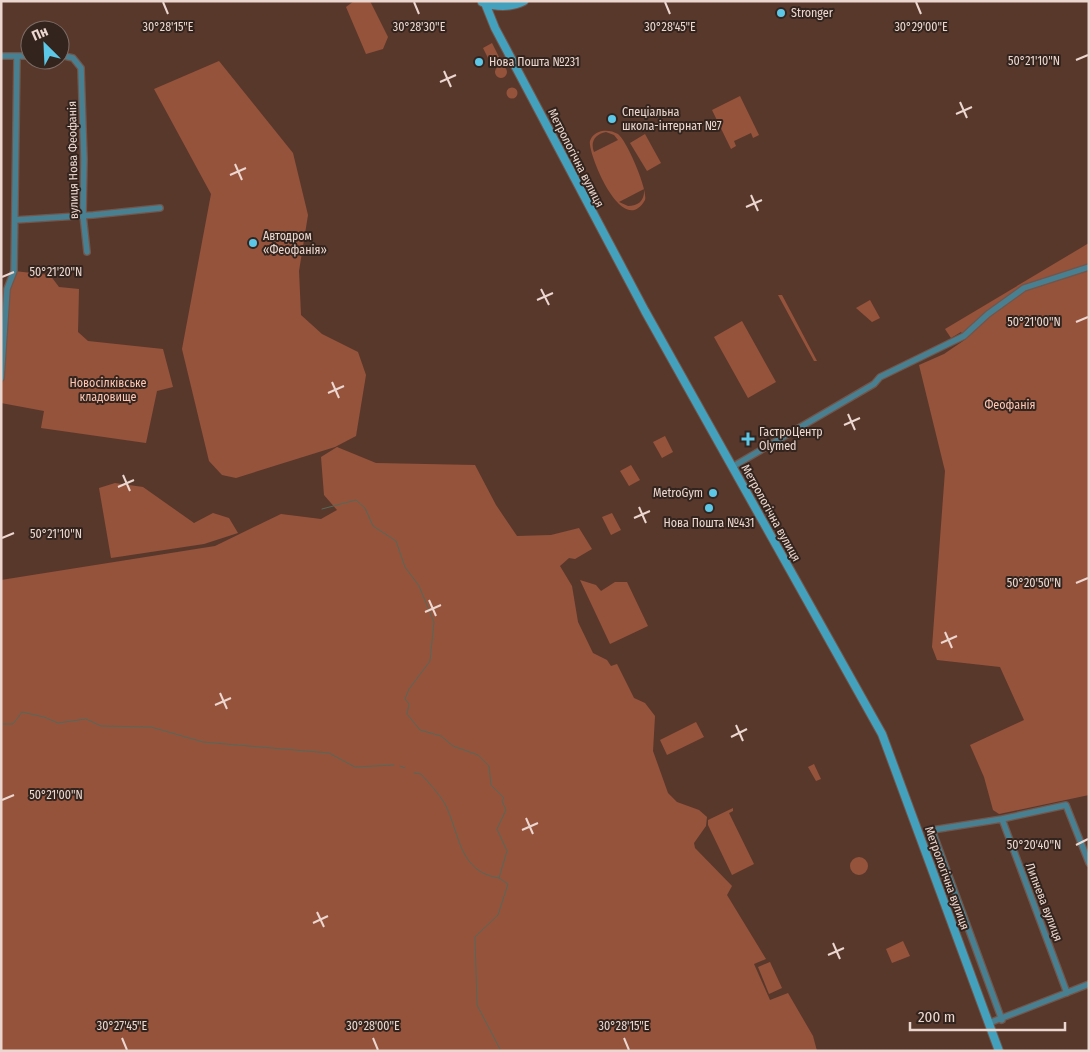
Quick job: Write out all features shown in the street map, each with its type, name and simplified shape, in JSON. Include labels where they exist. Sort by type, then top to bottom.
[{"type":"street","name":"Метрологічна вулиця","points":[[482,2],[498,6],[514,6],[524,1]]},
{"type":"street","name":"Метрологічна вулиця","points":[[482,2],[596,222],[882,734],[999,1051]]},
{"type":"street","points":[[1,56],[17,56],[14,271],[4,289],[1,378]]},
{"type":"street","name":"вулиця Нова Феофанія","points":[[70,57],[73,58],[81,68],[84,159],[83,215],[87,252]]},
{"type":"street","points":[[15,220],[160,208]]},
{"type":"street","points":[[732,467],[874,384],[880,377],[964,336],[988,314],[1024,288],[1089,267]]},
{"type":"street","points":[[1002,1020],[932,831],[933,829],[1002,819],[1064,805],[1069,808],[1089,863]]},
{"type":"street","name":"Липнева вулиця","points":[[1002,819],[1067,993]]},
{"type":"street","points":[[989,1024],[1089,984]]},
{"type":"green space","points":[[354,1],[370,1],[388,37],[383,49],[366,54],[346,7]]},
{"type":"green space","points":[[492,43],[501,61],[492,66],[483,48]]},
{"type":"green space","name":"Автодром «Феофанія»","points":[[219,61],[293,153],[308,215],[299,271],[301,315],[322,334],[358,352],[366,375],[356,436],[335,447],[236,478],[222,475],[209,461],[182,349],[211,194],[154,89]]},
{"type":"green space","points":[[499,66],[503,66],[507,72],[503,78],[499,78],[495,74],[495,70]]},
{"type":"green space","points":[[512,87],[518,93],[512,99],[506,93]]},
{"type":"green space","points":[[740,96],[759,135],[753,138],[751,133],[734,141],[736,146],[731,149],[712,110]]},
{"type":"green space","points":[[600,131],[610,131],[618,134],[631,155],[644,189],[619,202],[628,206],[638,204],[642,199],[644,190],[645,200],[636,209],[626,209],[617,202],[600,175],[594,160],[590,141],[593,135]],"holes":[[[606,132],[614,135],[618,140],[594,152],[594,139]]]},
{"type":"green space","points":[[645,134],[661,163],[647,171],[630,143]]},
{"type":"green space","name":"Феофанія","points":[[1089,243],[1089,795],[999,814],[993,810],[984,777],[970,745],[1024,720],[1000,667],[937,660],[932,647],[945,471],[919,365],[944,354],[966,339],[961,332],[951,338],[945,329]]},
{"type":"green space","name":"Новосілківське кладовище","points":[[14,271],[50,275],[59,287],[79,289],[78,332],[88,341],[163,349],[173,387],[157,391],[146,443],[41,428],[44,411],[1,403],[7,289]]},
{"type":"green space","points":[[778,295],[782,295],[817,361],[814,361]]},
{"type":"green space","points":[[870,300],[880,318],[872,322],[856,308]]},
{"type":"green space","points":[[742,321],[776,382],[748,398],[714,337]]},
{"type":"green space","points":[[665,436],[673,452],[662,458],[653,442]]},
{"type":"green space","points":[[337,447],[376,463],[475,465],[496,505],[517,536],[551,535],[579,528],[592,549],[575,559],[569,558],[560,566],[572,586],[578,622],[593,653],[607,660],[611,666],[617,664],[634,698],[645,703],[655,716],[653,751],[668,793],[677,802],[699,810],[707,817],[706,826],[694,843],[695,848],[732,886],[727,895],[766,959],[754,964],[770,1000],[788,993],[813,1036],[817,1051],[1,1051],[1,580],[215,546],[281,514],[321,519],[337,510],[324,495],[321,457]]},
{"type":"green space","points":[[631,465],[640,480],[629,486],[620,471]]},
{"type":"green space","points":[[115,483],[143,487],[194,523],[213,513],[229,518],[238,533],[204,544],[111,558],[99,488]]},
{"type":"green space","points":[[612,513],[621,530],[611,535],[602,517]]},
{"type":"green space","points":[[580,580],[596,585],[601,591],[615,582],[627,582],[648,626],[610,644]]},
{"type":"green space","points":[[696,722],[704,737],[667,755],[660,740]]},
{"type":"green space","points":[[814,764],[821,779],[816,781],[808,767]]},
{"type":"green space","points":[[733,808],[733,811],[729,813],[754,864],[732,875],[708,825],[708,820]]},
{"type":"green space","points":[[855,857],[863,857],[868,862],[866,873],[855,875],[850,870],[850,862]]},
{"type":"green space","points":[[903,941],[910,956],[892,963],[886,949]]},
{"type":"green space","points":[[770,962],[782,988],[769,994],[758,967]]},
{"type":"waterway","points":[[322,509],[356,500],[365,508],[373,526],[396,541],[405,567],[419,586],[434,622],[430,661],[409,689],[405,699],[409,704],[407,714],[420,730],[441,736],[453,746],[478,755],[489,766],[491,785],[504,798],[502,801],[506,810],[497,829],[507,851],[499,878],[508,884],[498,915],[475,937],[477,1005],[501,1051]]},
{"type":"waterway","points":[[1,724],[13,724],[22,712],[44,717],[58,723],[86,719],[101,726],[151,727],[203,742],[329,753],[355,767],[394,765]]},
{"type":"waterway","points":[[400,766],[405,768]]},
{"type":"waterway","points":[[414,773],[421,774],[445,804],[462,850],[468,860],[475,868],[499,878]]},
{"type":"place","name":"Stronger","points":[[781,13]]},
{"type":"place","name":"Нова Пошта №231","points":[[479,62]]},
{"type":"place","name":"Спеціальна школа-інтернат №7","points":[[612,119]]},
{"type":"place","name":"Автодром «Феофанія»","points":[[253,243]]},
{"type":"place","name":"ГастроЦентр Olymed","points":[[748,439]]},
{"type":"place","name":"MetroGym","points":[[713,493]]},
{"type":"place","name":"Нова Пошта №431","points":[[709,508]]}]
